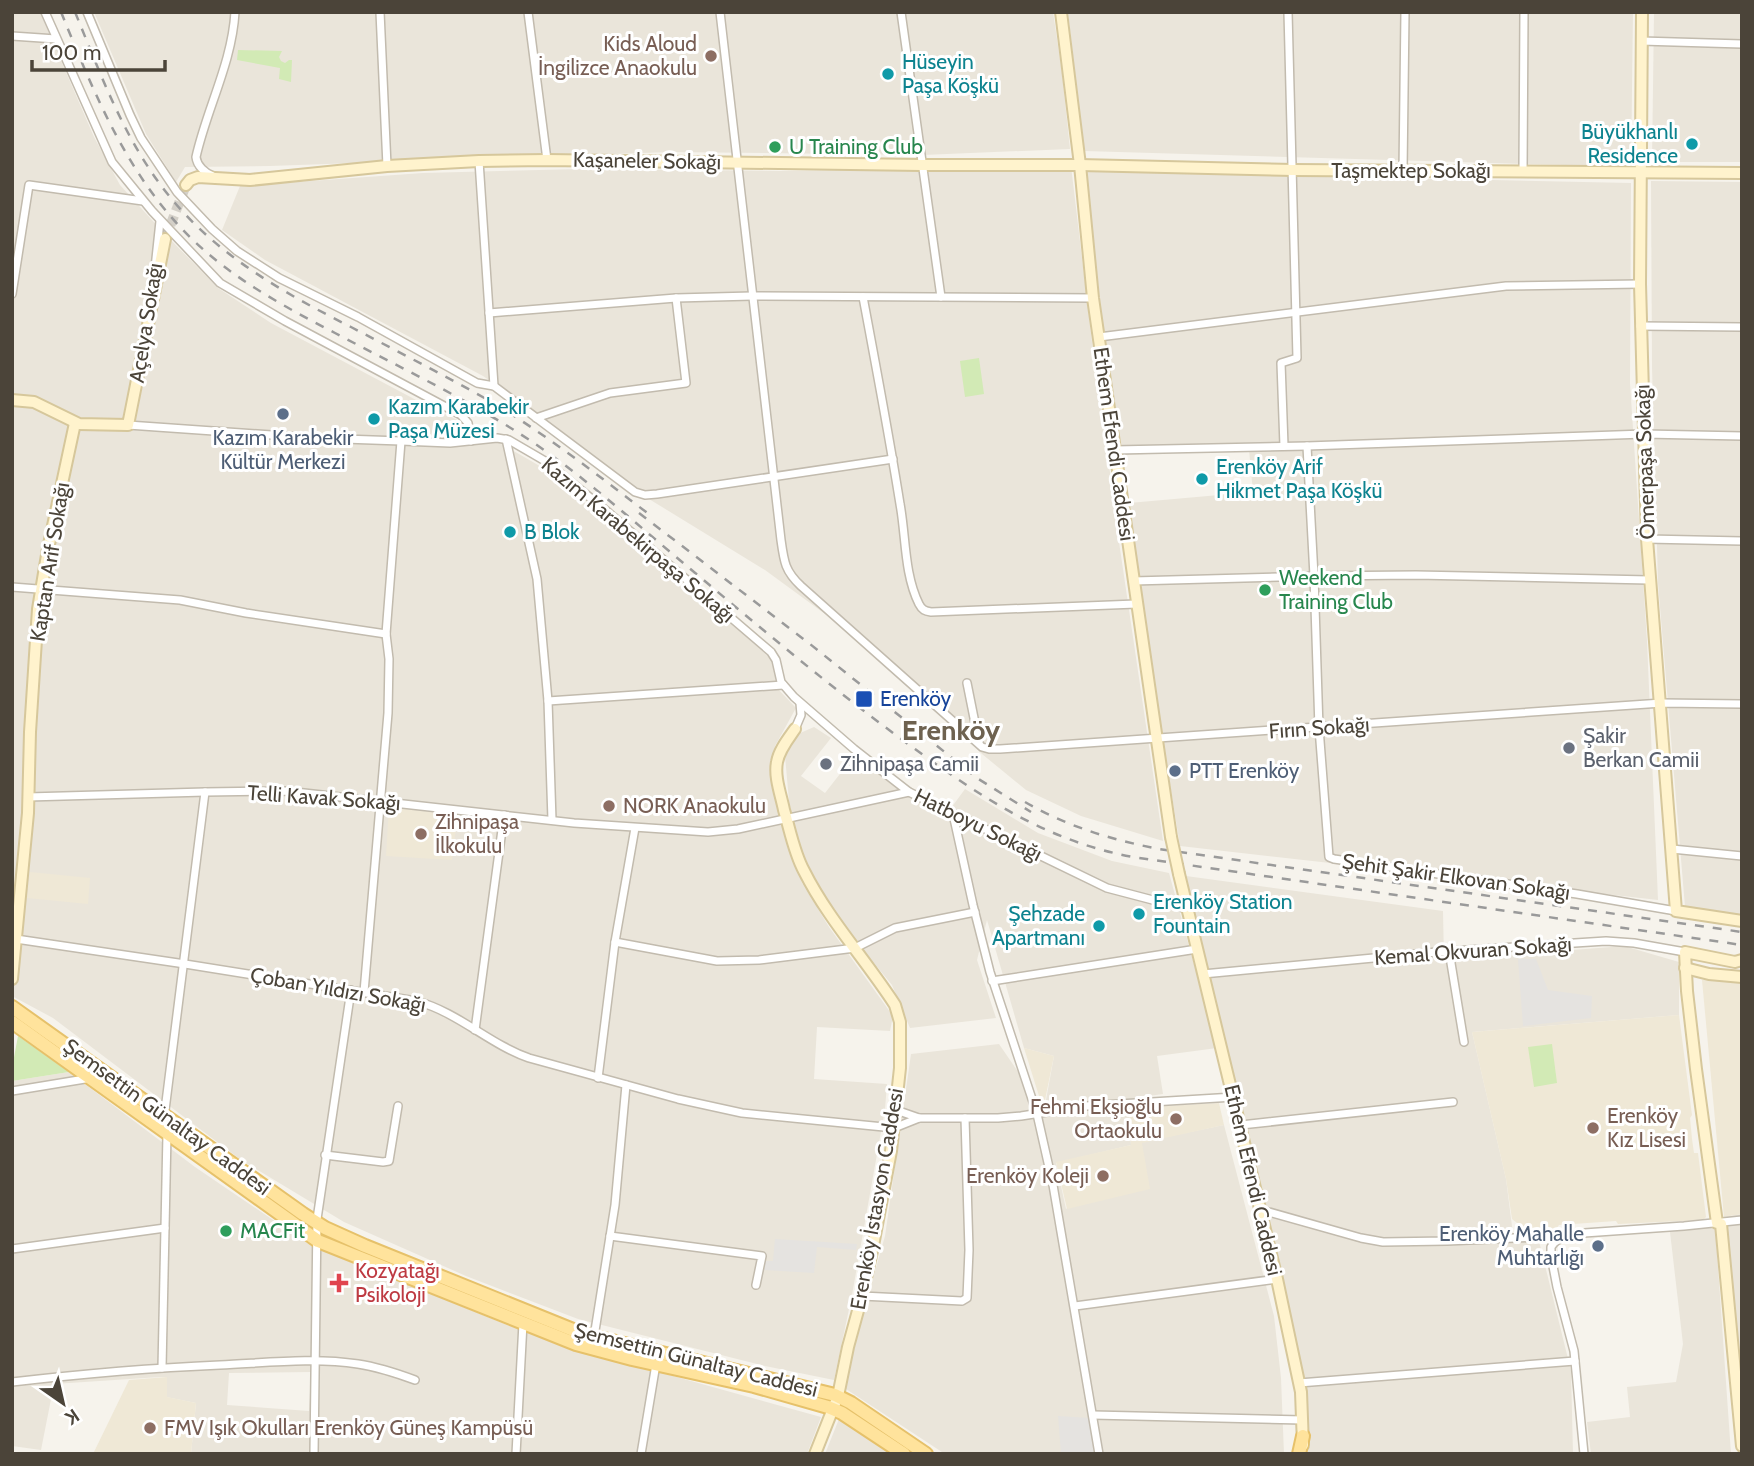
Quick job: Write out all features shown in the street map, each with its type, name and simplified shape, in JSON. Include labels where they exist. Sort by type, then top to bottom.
[{"type":"main road","name":"Şemsettin Günaltay Caddesi","points":[[12,1007],[316,1223],[574,1331],[762,1377],[836,1403],[846,1416],[904,1454]]},
{"type":"main road","name":"Şemsettin Günaltay Caddesi","points":[[13,1024],[316,1240],[583,1346],[754,1386],[836,1403],[851,1403],[926,1454]]},
{"type":"main road","points":[[1301,1454],[1303,1436]]},
{"type":"street","points":[[46,12],[112,162],[143,201],[220,283],[462,416],[468,423],[471,441]]},
{"type":"street","points":[[87,12],[141,138],[174,189],[237,251],[284,281],[358,317],[477,383],[494,386],[637,493],[657,494],[893,459]]},
{"type":"street","points":[[215,177],[202,169],[196,156],[225,67],[235,12]]},
{"type":"street","points":[[380,12],[387,166]]},
{"type":"street","points":[[528,12],[547,160]]},
{"type":"street","points":[[720,12],[773,477],[782,551],[788,573],[979,744]]},
{"type":"street","points":[[901,12],[941,297]]},
{"type":"street","name":"Ethem Efendi Caddesi","points":[[1061,12],[1093,298],[1171,837],[1262,1210],[1299,1383],[1303,1436]]},
{"type":"street","points":[[1284,446],[1281,363],[1297,358],[1288,12]]},
{"type":"street","points":[[1403,171],[1405,12]]},
{"type":"street","points":[[1523,171],[1524,12]]},
{"type":"street","name":"Ömerpaşa Sokağı","points":[[1642,12],[1640,326],[1647,539],[1676,911]]},
{"type":"street","points":[[12,36],[56,39]]},
{"type":"street","points":[[1641,41],[1742,44]]},
{"type":"street","name":"Kaşaneler Sokağı","points":[[215,177],[250,180],[387,166],[547,160],[1080,165]]},
{"type":"street","points":[[479,161],[494,386]]},
{"type":"street","name":"Taşmektep Sokağı","points":[[1080,165],[1293,170],[1742,173]]},
{"type":"street","points":[[186,185],[195,177],[215,177]]},
{"type":"street","points":[[12,295],[29,186],[143,201]]},
{"type":"street","name":"Açelya Sokağı","points":[[128,425],[148,324],[160,220]]},
{"type":"street","points":[[148,324],[165,239]]},
{"type":"street","points":[[1099,337],[1512,286],[1640,284]]},
{"type":"street","points":[[489,313],[676,298],[752,296],[1093,298]]},
{"type":"street","points":[[863,297],[893,459],[909,570],[918,602],[925,611],[1136,604]]},
{"type":"street","points":[[536,418],[610,393],[686,383],[676,298]]},
{"type":"street","points":[[1640,326],[1742,327]]},
{"type":"street","points":[[12,400],[36,402],[84,425],[128,425],[316,438],[453,443],[506,439],[535,565],[548,701],[552,820]]},
{"type":"street","name":"Kaptan Arif Sokağı","points":[[12,979],[28,797],[41,590],[75,423]]},
{"type":"street","points":[[1115,450],[1644,434],[1742,436]]},
{"type":"street","name":"Kazım Karabekirpaşa Sokağı","points":[[506,439],[545,461],[771,652],[783,685]]},
{"type":"street","points":[[364,992],[389,701],[386,634],[401,441]]},
{"type":"street","name":"Şehit Şakir Elkovan Sokağı","points":[[1307,446],[1319,728],[1328,852],[1331,858],[1742,921]]},
{"type":"street","points":[[1647,539],[1742,541]]},
{"type":"street","points":[[1133,581],[1433,575],[1649,580]]},
{"type":"street","points":[[12,587],[180,600],[386,634]]},
{"type":"street","points":[[967,683],[979,744]]},
{"type":"street","points":[[548,701],[783,685]]},
{"type":"street","name":"Hatboyu Sokağı","points":[[783,685],[819,719],[909,792],[1107,888],[1187,909]]},
{"type":"street","points":[[795,729],[802,715],[799,702]]},
{"type":"street","name":"Fırın Sokağı","points":[[979,744],[994,749],[1661,704],[1742,704]]},
{"type":"street","points":[[795,729],[807,721],[819,719]]},
{"type":"street","name":"Erenköy İstasyon Caddesi","points":[[795,729],[781,750],[776,765],[798,857],[804,871],[893,1001],[898,1012],[900,1060],[894,1128],[872,1251],[836,1403],[816,1454]]},
{"type":"street","points":[[148,1118],[161,1121],[165,1116],[205,792]]},
{"type":"street","name":"Telli Kavak Sokağı","points":[[28,797],[293,792],[635,828],[713,832],[909,792]]},
{"type":"street","points":[[953,814],[992,981],[1037,1114],[1058,1205],[1099,1454]]},
{"type":"street","points":[[475,1030],[504,815]]},
{"type":"street","points":[[598,1078],[615,942],[635,828]]},
{"type":"street","points":[[1672,849],[1742,856]]},
{"type":"street","points":[[615,942],[717,961],[759,960],[855,947],[895,928],[975,912]]},
{"type":"street","name":"Çoban Yıldızı Sokağı","points":[[16,939],[424,1003],[444,1011],[498,1045],[522,1056],[598,1078],[732,1111],[894,1128]]},
{"type":"street","name":"Kemal Okvuran Sokağı","points":[[1203,974],[1449,951],[1618,941],[1735,962],[1742,960]]},
{"type":"street","points":[[992,981],[1197,949]]},
{"type":"street","points":[[1449,951],[1464,1042]]},
{"type":"street","points":[[1685,952],[1696,1069],[1717,1223],[1721,1224],[1742,1446]]},
{"type":"street","points":[[1685,968],[1713,975],[1742,977]]},
{"type":"street","points":[[314,1454],[316,1223],[351,990]]},
{"type":"street","points":[[12,1091],[92,1078]]},
{"type":"street","points":[[594,1337],[617,1186],[626,1085]]},
{"type":"street","points":[[896,1110],[919,1118],[1006,1118],[1086,1106],[1234,1097]]},
{"type":"street","points":[[1241,1125],[1452,1102]]},
{"type":"street","points":[[325,1155],[388,1161],[398,1106]]},
{"type":"street","points":[[894,1128],[919,1118]]},
{"type":"street","points":[[862,1296],[961,1301],[967,1298],[969,1250],[965,1118]]},
{"type":"street","points":[[162,1368],[167,1133]]},
{"type":"street","points":[[1262,1210],[1382,1242],[1564,1236],[1742,1220]]},
{"type":"street","points":[[12,1249],[165,1228]]},
{"type":"street","points":[[610,1236],[762,1256],[756,1285]]},
{"type":"street","points":[[1564,1236],[1552,1245],[1550,1256],[1575,1362],[1584,1454]]},
{"type":"street","points":[[1075,1306],[1277,1279]]},
{"type":"street","points":[[516,1454],[523,1323]]},
{"type":"street","points":[[12,1382],[162,1368],[316,1361],[360,1364],[415,1380]]},
{"type":"street","points":[[1299,1383],[1575,1362]]},
{"type":"street","points":[[641,1454],[656,1364]]},
{"type":"street","points":[[1093,1415],[1303,1420]]},
{"type":"shaded area","points":[[12,12],[40,12],[94,137],[120,185],[218,288],[271,323],[472,427],[538,465],[771,658],[778,689],[796,708],[775,746],[772,769],[783,823],[802,883],[829,927],[893,1016],[890,1031],[817,1027],[814,1079],[887,1084],[885,1109],[852,1295],[834,1380],[765,1366],[578,1319],[466,1276],[344,1222],[241,1160],[53,1018],[12,996]]},
{"type":"shaded area","points":[[94,12],[1053,12],[1070,149],[923,155],[670,152],[185,167],[176,182],[146,134]]},
{"type":"shaded area","points":[[1068,12],[1633,12],[1631,167],[1084,151]]},
{"type":"shaded area","points":[[1654,12],[1742,12],[1742,162],[1652,162]]},
{"type":"shaded area","points":[[1071,166],[1114,508],[1163,841],[1081,816],[1026,790],[982,754],[896,666],[765,570],[649,499],[549,421],[483,376],[265,260],[222,230],[240,186],[423,173],[581,169],[780,171]]},
{"type":"shaded area","points":[[1086,171],[1631,183],[1630,383],[1647,641],[1658,900],[1180,846],[1132,547],[1129,503],[1253,492],[1249,450],[1122,455],[1106,356]]},
{"type":"shaded area","points":[[1651,181],[1742,182],[1742,916],[1685,907],[1658,583],[1652,367]]},
{"type":"shaded area","points":[[814,727],[831,738],[801,776],[825,793],[854,756],[946,815],[965,789],[1038,833],[1112,861],[1169,873],[1217,1048],[1157,1056],[1163,1094],[1120,1100],[1129,1108],[1131,1145],[1056,1163],[1066,1209],[1141,1142],[1224,1125],[1274,1316],[1281,1378],[1284,1454],[945,1454],[846,1389],[855,1342],[885,1236],[911,1054],[999,1044],[1040,1104],[1046,1100],[1054,1056],[1024,1048],[987,920],[977,960],[996,1018],[910,1028],[892,985],[825,903],[801,849],[790,812],[785,756],[798,734]]},
{"type":"shaded area","name":"Zihnipaşa İlkokulu","points":[[389,807],[458,813],[452,860],[386,856]]},
{"type":"shaded area","points":[[30,872],[90,878],[88,904],[27,898]]},
{"type":"shaded area","points":[[1186,876],[1443,911],[1444,960],[1624,946],[1679,962],[1679,1015],[1472,1032],[1506,1179],[1514,1242],[1539,1241],[1571,1371],[1573,1454],[1308,1454],[1306,1400],[1283,1284]]},
{"type":"shaded area","points":[[1518,959],[1536,959],[1548,990],[1592,996],[1591,1018],[1523,1026]]},
{"type":"shaded area","points":[[1702,980],[1742,981],[1742,1214],[1724,1217]]},
{"type":"shaded area","name":"Erenköy Kız Lisesi","points":[[1679,1015],[1692,1115],[1692,1139],[1694,1153],[1698,1153],[1706,1217],[1703,1220],[1618,1224],[1616,1221],[1526,1230],[1512,1219],[1506,1179],[1472,1032]]},
{"type":"shaded area","points":[[1024,1048],[1054,1056],[1045,1100],[1039,1096]]},
{"type":"shaded area","points":[[69,1072],[195,1167],[307,1243],[565,1346],[821,1417],[807,1454],[191,1454],[196,1403],[166,1397],[167,1377],[54,1384],[41,1450],[12,1446],[12,1081]],"holes":[[[311,1372],[309,1411],[227,1405],[229,1373]]]},
{"type":"shaded area","points":[[1219,1103],[1224,1125],[1142,1143],[1150,1189],[1067,1209],[1056,1162],[1131,1145],[1129,1108]]},
{"type":"shaded area","points":[[1742,1214],[1742,1408],[1724,1217]]},
{"type":"shaded area","points":[[1715,1224],[1731,1454],[1591,1454],[1587,1422],[1630,1417],[1627,1387],[1676,1382],[1683,1344],[1670,1232]]},
{"type":"shaded area","points":[[775,1239],[857,1244],[856,1250],[817,1247],[814,1273],[764,1270],[765,1261],[773,1261]]},
{"type":"shaded area","name":"FMV Işık Okulları Erenköy Güneş Kampüsü","points":[[167,1377],[167,1397],[196,1403],[191,1454],[93,1454],[129,1380]]},
{"type":"shaded area","points":[[1058,1416],[1089,1418],[1095,1454],[1061,1454]]},
{"type":"shaded area","points":[[839,1419],[892,1454],[825,1454]]},
{"type":"green space","points":[[238,50],[282,51],[279,57],[281,61],[285,63],[292,60],[291,82],[279,79],[280,68],[237,60]]},
{"type":"green space","points":[[979,358],[984,394],[965,397],[960,361]]},
{"type":"green space","points":[[18,1036],[69,1072],[12,1081]]},
{"type":"green space","points":[[1552,1044],[1557,1083],[1534,1087],[1528,1047]]},
{"type":"tunnel","points":[[165,239],[186,185]]},
{"type":"railway","points":[[61,12],[101,104],[132,163],[171,216],[210,255],[279,303],[459,398],[531,441],[602,494],[759,627],[883,725],[941,767],[1018,816],[1072,840],[1133,857],[1742,945]]},
{"type":"railway","points":[[75,12],[118,112],[143,159],[175,203],[214,241],[279,288],[519,419],[650,515]]},
{"type":"railway","points":[[639,513],[810,644],[977,778],[1031,812]]},
{"type":"railway","points":[[1025,802],[1090,831],[1159,849],[1742,932]]},
{"type":"place","name":"Kids Aloud İngilizce Anaokulu","points":[[711,56]]},
{"type":"place","name":"Hüseyin Paşa Köşkü","points":[[888,74]]},
{"type":"place","name":"Büyükhanlı Residence","points":[[1692,144]]},
{"type":"place","name":"U Training Club","points":[[775,147]]},
{"type":"place","name":"Kazım Karabekir Kültür Merkezi","points":[[283,414]]},
{"type":"place","name":"Kazım Karabekir Paşa Müzesi","points":[[374,419]]},
{"type":"place","name":"Erenköy Arif Hikmet Paşa Köşkü","points":[[1202,479]]},
{"type":"place","name":"B Blok","points":[[510,532]]},
{"type":"place","name":"Weekend Training Club","points":[[1265,590]]},
{"type":"place","name":"Erenköy","points":[[864,699]]},
{"type":"place","name":"Şakir Berkan Camii","points":[[1569,748]]},
{"type":"place","name":"Zihnipaşa Camii","points":[[826,764]]},
{"type":"place","name":"PTT Erenköy","points":[[1175,771]]},
{"type":"place","name":"NORK Anaokulu","points":[[609,806]]},
{"type":"place","name":"Zihnipaşa İlkokulu","points":[[421,834]]},
{"type":"place","name":"Erenköy Station Fountain","points":[[1139,914]]},
{"type":"place","name":"Şehzade Apartmanı","points":[[1099,926]]},
{"type":"place","name":"Fehmi Ekşioğlu Ortaokulu","points":[[1176,1119]]},
{"type":"place","name":"Erenköy Kız Lisesi","points":[[1593,1128]]},
{"type":"place","name":"Erenköy Koleji","points":[[1103,1176]]},
{"type":"place","name":"MACFit","points":[[226,1231]]},
{"type":"place","name":"Erenköy Mahalle Muhtarlığı","points":[[1598,1246]]},
{"type":"place","name":"Kozyatağı Psikoloji","points":[[339,1283]]},
{"type":"place","name":"FMV Işık Okulları Erenköy Güneş Kampüsü","points":[[150,1428]]},
{"type":"district","name":"Erenköy","points":[[951,730]]}]
